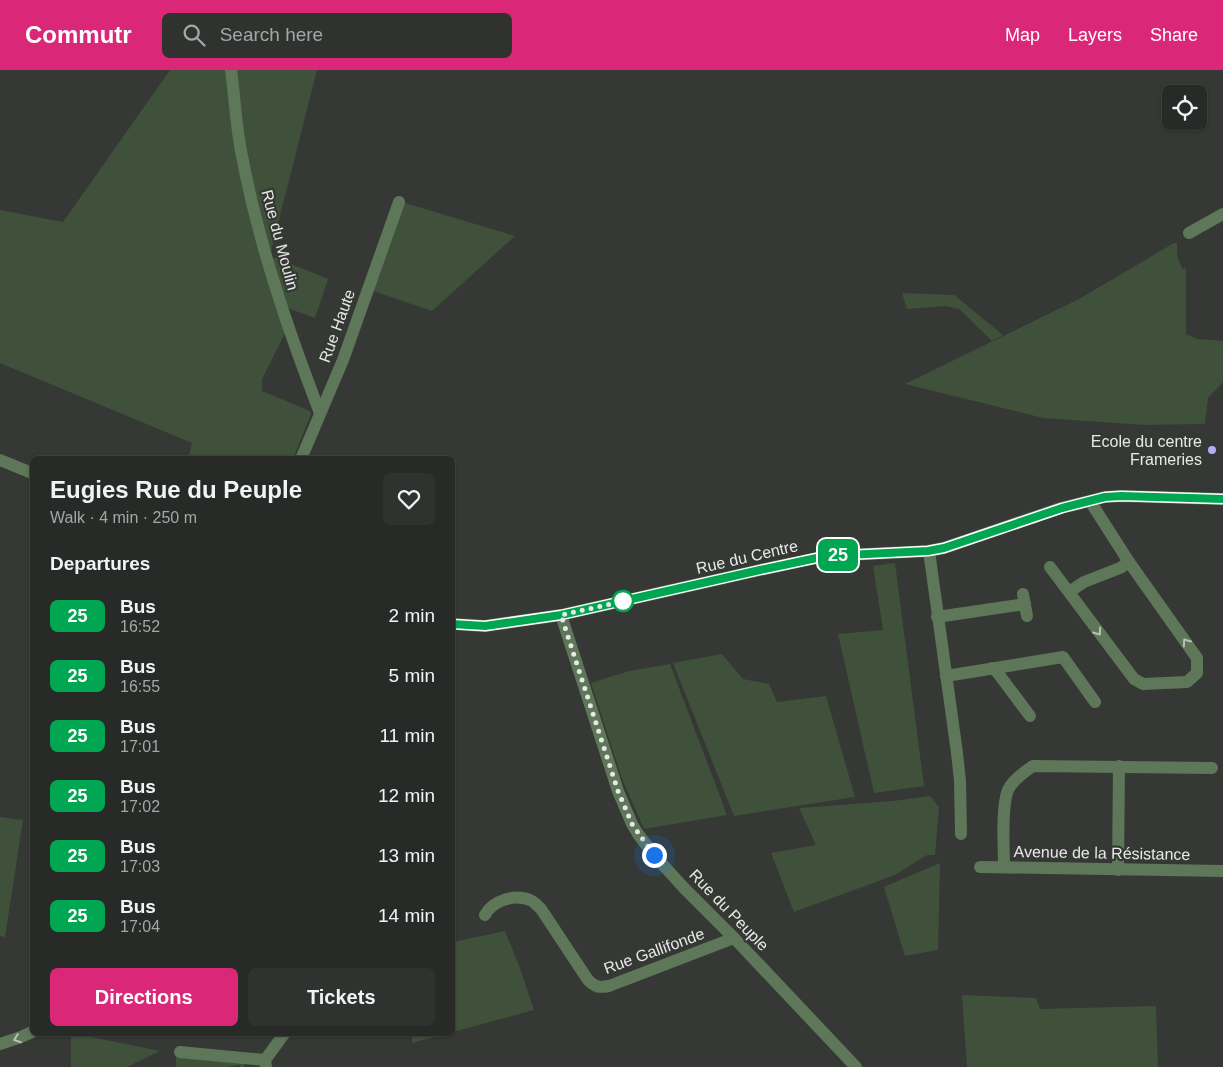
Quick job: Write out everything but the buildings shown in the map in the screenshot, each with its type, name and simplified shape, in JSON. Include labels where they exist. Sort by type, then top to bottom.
[{"type":"street","name":"Rue du Moulin","points":[[231,70],[242,156],[262,243],[290,335],[320,413]]},
{"type":"street","name":"Rue Haute","points":[[302,456],[343,360],[399,202]]},
{"type":"street","points":[[1189,233],[1223,214]]},
{"type":"street","points":[[0,460],[30,472]]},
{"type":"street","name":"Rue du Centre","points":[[455,624],[485,626],[561,615],[808,560],[846,555],[928,551],[944,548],[1062,508],[1105,497],[1223,499]]},
{"type":"street","points":[[1050,567],[1134,679],[1142,684],[1187,682],[1198,673],[1197,658],[1129,562],[1090,501]]},
{"type":"street","points":[[928,551],[960,781],[961,834]]},
{"type":"street","points":[[1069,592],[1084,582],[1120,568],[1129,562]]},
{"type":"street","points":[[937,617],[1025,605]]},
{"type":"street","name":"Rue du Peuple","points":[[561,615],[618,791],[632,824],[654,855],[856,1067]]},
{"type":"street","points":[[946,676],[1063,656],[1095,702]]},
{"type":"street","points":[[992,668],[1030,716]]},
{"type":"street","points":[[1004,868],[1004,808],[1008,790],[1021,775],[1033,766],[1212,768]]},
{"type":"street","points":[[1118,870],[1119,766]]},
{"type":"street","name":"Avenue de la Résistance","points":[[980,867],[1223,872]]},
{"type":"street","name":"Rue Gallifonde","points":[[485,915],[488,909],[502,900],[525,899],[533,901],[541,909],[588,980],[593,986],[600,988],[734,938]]},
{"type":"street","points":[[0,1044],[21,1038],[30,1033]]},
{"type":"street","points":[[180,1052],[265,1064],[283,1036]]},
{"type":"green space","points":[[170,70],[317,70],[267,267],[271,271],[274,257],[328,279],[315,318],[279,305],[286,331],[262,379],[262,391],[310,411],[311,414],[294,456],[189,456],[192,443],[0,363],[0,210],[63,222]]},
{"type":"green space","points":[[402,202],[515,236],[432,311],[370,290]]},
{"type":"green space","points":[[1177,243],[1177,255],[1182,269],[1186,268],[1186,334],[1197,339],[1223,341],[1223,382],[1208,398],[1205,424],[1144,425],[1043,418],[905,384],[1079,299]]},
{"type":"green space","points":[[902,293],[954,295],[1003,335],[992,341],[959,309],[946,306],[907,309]]},
{"type":"green space","points":[[895,563],[924,786],[874,793],[838,634],[883,630],[873,566]]},
{"type":"green space","points":[[722,654],[743,679],[769,684],[777,702],[826,696],[855,797],[734,816],[673,663]]},
{"type":"green space","points":[[670,664],[727,815],[644,829],[622,779],[591,683],[629,671]]},
{"type":"green space","points":[[930,796],[939,807],[935,855],[927,855],[895,875],[794,912],[771,853],[816,845],[799,808],[893,801]]},
{"type":"green space","points":[[0,817],[23,820],[5,937],[0,936]]},
{"type":"green space","points":[[940,863],[938,950],[905,956],[884,887]]},
{"type":"green space","points":[[505,931],[534,1010],[455,1031],[455,942]]},
{"type":"green space","points":[[962,995],[1036,998],[1040,1009],[1156,1006],[1158,1067],[967,1067]]},
{"type":"green space","points":[[71,1036],[87,1036],[160,1051],[127,1067],[71,1067]]},
{"type":"green space","points":[[412,1036],[438,1036],[412,1043]]},
{"type":"green space","points":[[176,1052],[244,1058],[244,1067],[240,1067],[240,1065],[226,1067],[176,1067]]},
{"type":"bus line","name":"25","points":[[455,624],[485,626],[561,615],[826,556],[928,551],[944,548],[1062,508],[1105,497],[1223,499]]},
{"type":"place","name":"Ecole du centre Frameries","points":[[1212,450]]},
{"type":"route","points":[[623,601],[629,600],[561,615],[618,791],[632,824],[654,855]]}]
